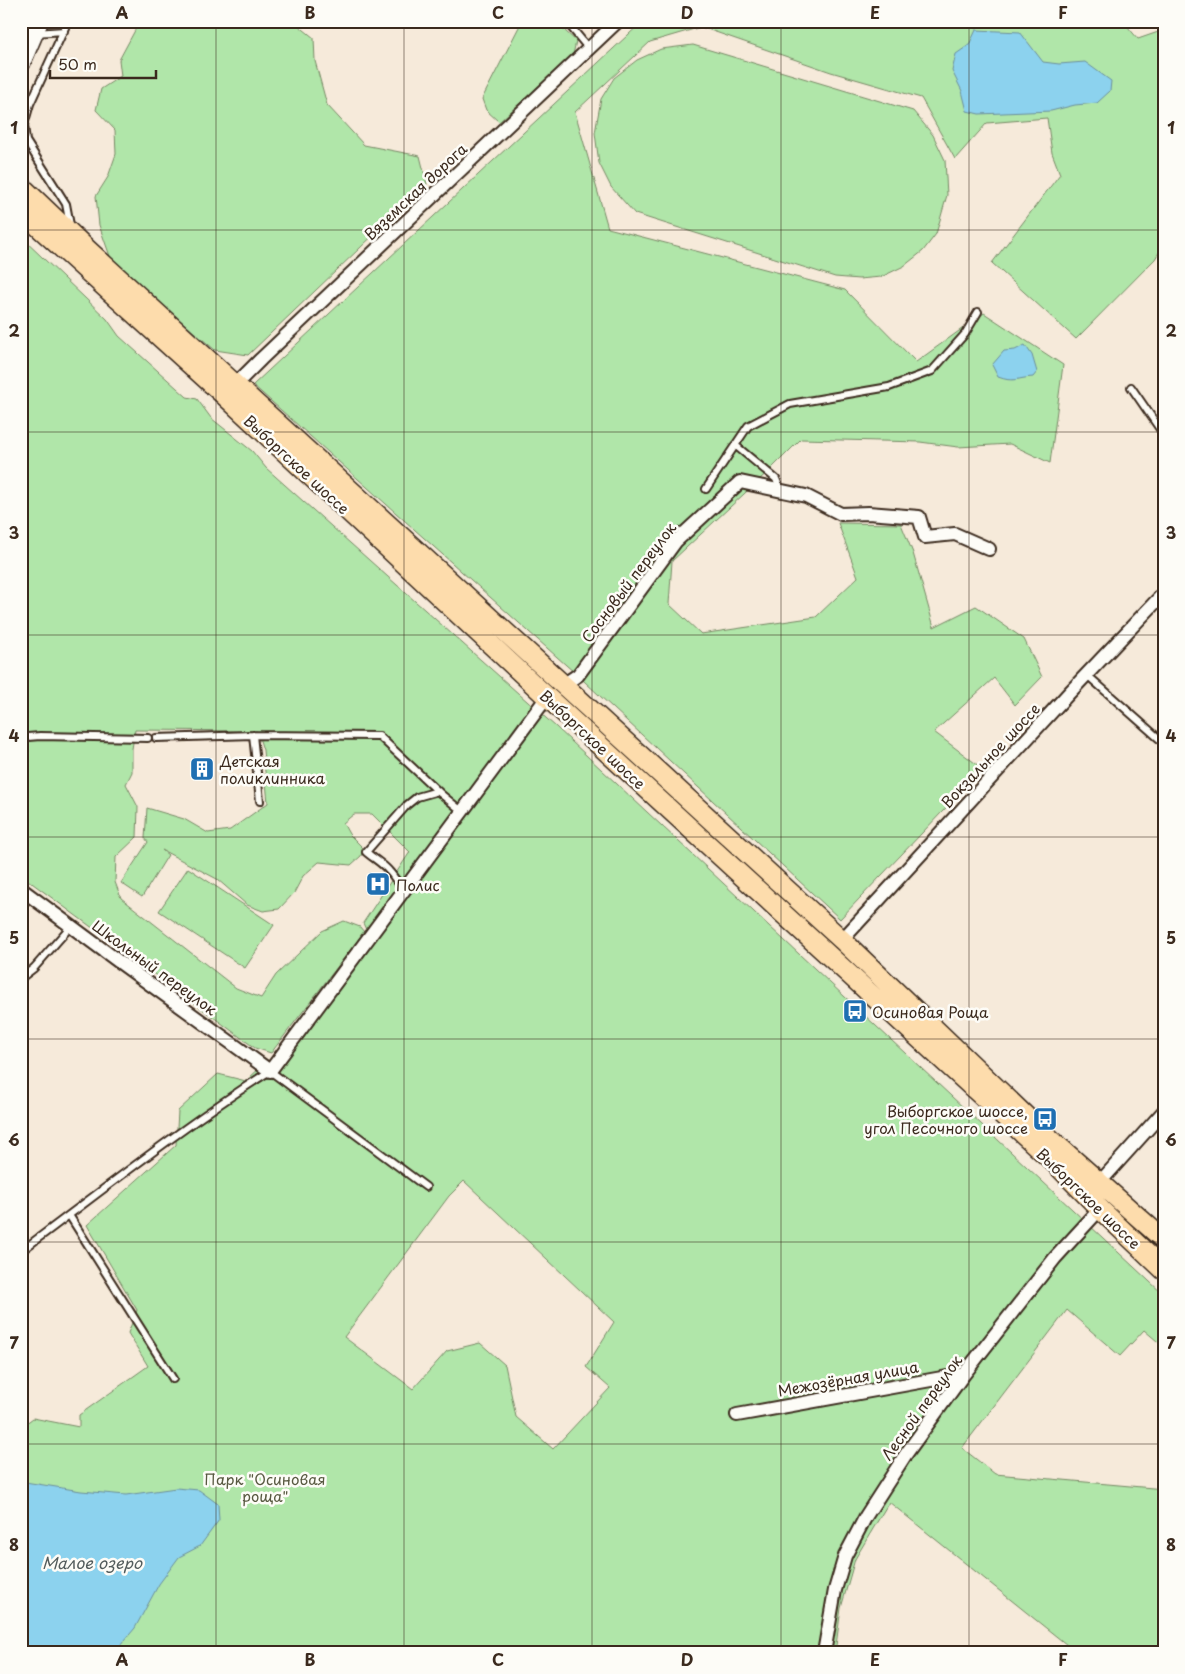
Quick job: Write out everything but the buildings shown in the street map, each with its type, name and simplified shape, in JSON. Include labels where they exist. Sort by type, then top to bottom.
[{"type":"main road","points":[[21,63],[30,28]]},
{"type":"main road","name":"Выборгское шоссе","points":[[21,186],[72,236],[842,940],[1037,1127],[1164,1240]]},
{"type":"main road","name":"Выборгское шоссе","points":[[21,211],[217,389],[548,697],[1056,1164],[1164,1270]]},
{"type":"street","name":"Вяземская дорога","points":[[235,385],[618,21]]},
{"type":"street","name":"Сосновый переулок","points":[[563,684],[578,675],[676,540],[740,482],[806,496],[841,514],[868,513],[919,517],[925,537],[955,534],[989,549]]},
{"type":"street","name":"Вокзальное шоссе","points":[[842,940],[1086,674],[1164,593]]},
{"type":"street","points":[[270,1071],[548,697]]},
{"type":"street","name":"Школьный переулок","points":[[21,889],[270,1071]]},
{"type":"street","points":[[1100,1182],[1164,1111]]},
{"type":"street","name":"Лесной переулок","points":[[824,1653],[835,1590],[849,1548],[866,1516],[906,1454],[964,1374],[1055,1258],[1100,1209]]},
{"type":"street","name":"Межозёрная улица","points":[[737,1415],[964,1374]]},
{"type":"lane","points":[[68,21],[30,104],[24,125],[26,141],[66,204],[72,236]]},
{"type":"lane","points":[[566,21],[589,49]]},
{"type":"lane","points":[[30,28],[64,31]]},
{"type":"lane","points":[[706,489],[748,426],[790,404],[889,388],[932,371],[965,334],[978,312]]},
{"type":"lane","points":[[1130,387],[1164,435]]},
{"type":"lane","points":[[735,445],[776,479],[781,491]]},
{"type":"lane","points":[[1086,674],[1164,743]]},
{"type":"lane","points":[[156,738],[253,735],[379,736],[463,812]]},
{"type":"lane","points":[[253,735],[260,801]]},
{"type":"lane","points":[[21,740],[40,736],[148,738]]},
{"type":"lane","points":[[405,889],[396,882],[385,867],[366,852],[407,805],[417,797],[438,791]]},
{"type":"lane","points":[[21,978],[34,968],[70,926]]},
{"type":"lane","points":[[21,1252],[211,1108],[270,1071],[426,1187]]},
{"type":"lane","points":[[69,1215],[172,1379]]},
{"type":"green space","points":[[140,21],[293,21],[314,38],[315,61],[327,105],[364,145],[420,156],[427,184],[248,355],[215,350],[112,262],[99,225],[96,196],[108,177],[116,154],[115,130],[96,110],[101,89],[121,76],[119,60]]},
{"type":"green space","points":[[525,21],[554,21],[576,41],[573,55],[499,122],[486,110],[482,99],[520,25]]},
{"type":"green space","points":[[643,21],[1123,21],[1138,39],[1164,30],[1164,244],[1155,259],[1076,339],[992,263],[1060,174],[1052,153],[1047,118],[987,123],[955,159],[921,98],[831,72],[701,27],[650,42],[575,112],[608,228],[845,290],[916,362],[984,313],[1063,365],[1050,463],[1010,444],[958,447],[920,442],[801,439],[672,561],[669,604],[701,634],[816,617],[858,577],[838,523],[901,524],[913,553],[934,627],[976,606],[1024,639],[1042,677],[1015,705],[994,678],[934,732],[983,769],[840,919],[585,682],[253,385]]},
{"type":"green space","points":[[693,45],[913,111],[933,135],[945,160],[947,195],[936,234],[923,251],[904,266],[881,277],[859,279],[835,277],[635,214],[611,187],[599,163],[595,133],[601,99],[614,78],[637,60],[661,49]]},
{"type":"green space","name":"Парк \"Осиновая роща\"","points":[[21,237],[107,319],[119,336],[187,397],[197,399],[211,418],[252,451],[266,468],[556,727],[1164,1295],[1164,1347],[1144,1330],[1120,1356],[1067,1310],[962,1448],[995,1474],[1164,1489],[1164,1653],[1077,1653],[889,1502],[855,1559],[841,1608],[835,1653],[21,1653],[21,1427],[33,1418],[79,1427],[79,1415],[148,1366],[128,1333],[137,1310],[87,1225],[176,1145],[178,1111],[218,1074],[246,1081],[265,1063],[288,1053],[367,932],[363,923],[410,852],[372,814],[354,814],[343,823],[349,834],[363,848],[361,856],[351,865],[319,862],[303,876],[294,893],[279,909],[263,911],[247,905],[217,879],[162,850],[168,855],[142,897],[121,883],[148,842],[145,838],[147,808],[184,819],[208,833],[230,830],[268,803],[263,750],[257,731],[135,730],[132,749],[132,772],[126,784],[138,807],[137,837],[116,857],[115,882],[121,898],[236,988],[261,998],[276,975],[322,931],[344,921],[360,927],[364,932],[271,1053],[255,1048],[21,875]],"holes":[[[464,1181],[614,1322],[586,1367],[610,1388],[553,1449],[516,1417],[505,1365],[480,1343],[447,1351],[413,1389],[344,1337],[449,1196]]]},
{"type":"green space","points":[[188,868],[274,925],[245,968],[159,911]]},
{"type":"water","points":[[976,30],[1020,32],[1043,62],[1059,64],[1085,62],[1111,81],[1110,91],[1097,103],[1075,105],[1051,111],[979,114],[967,111],[962,91],[952,71],[956,54],[969,45]]},
{"type":"water","points":[[1025,345],[1032,355],[1037,372],[1033,377],[1012,380],[998,377],[992,365],[1004,351],[1015,350]]},
{"type":"water","name":"Малое озеро","points":[[25,1482],[81,1491],[126,1495],[176,1488],[199,1490],[218,1504],[219,1520],[200,1546],[179,1557],[159,1584],[135,1628],[114,1653],[21,1653],[21,1483]]},
{"type":"place","name":"Детская поликлинника","points":[[202,769]]},
{"type":"place","name":"Полис","points":[[378,884]]},
{"type":"place","name":"Осиновая Роща","points":[[855,1011]]},
{"type":"place","name":"Выборгское шоссе, угол Песочного шоссе","points":[[1045,1119]]}]
